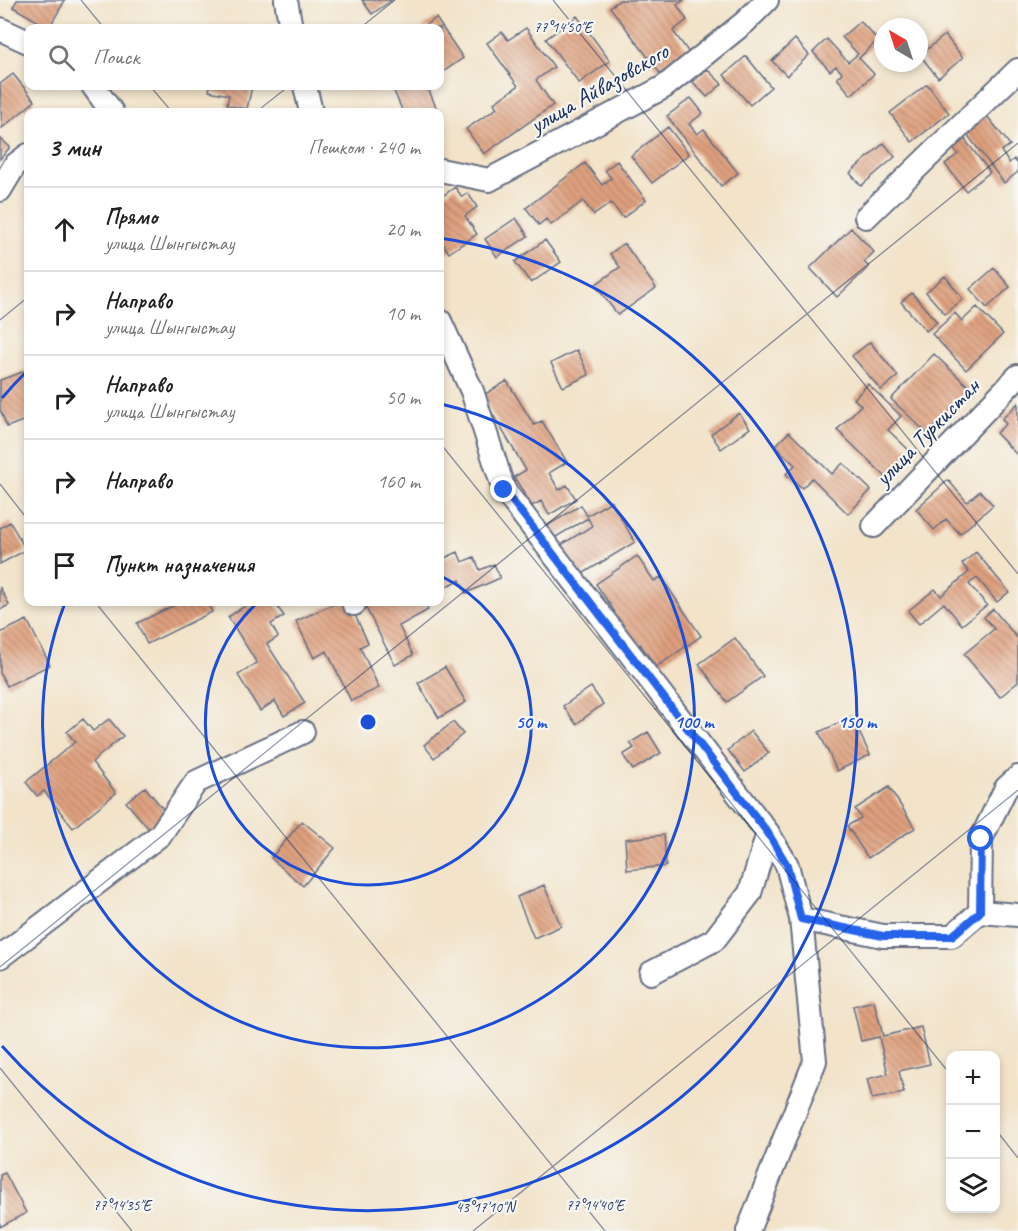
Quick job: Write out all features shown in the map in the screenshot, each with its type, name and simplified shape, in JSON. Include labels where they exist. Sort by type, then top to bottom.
[{"type":"street","points":[[286,0],[290,24]]},
{"type":"street","name":"улица Айвазовского","points":[[444,171],[489,180],[664,87],[745,22],[766,0]]},
{"type":"street","points":[[0,29],[24,40]]},
{"type":"street","points":[[866,218],[1018,70]]},
{"type":"street","points":[[96,90],[109,108]]},
{"type":"street","points":[[306,90],[310,108]]},
{"type":"street","points":[[0,190],[15,165],[24,158]]},
{"type":"street","points":[[444,330],[472,391],[504,490],[768,833],[787,865],[801,919],[815,1061],[747,1231]]},
{"type":"street","name":"улица Туркистан","points":[[874,526],[1018,376]]},
{"type":"street","points":[[0,957],[160,835],[196,782],[303,732]]},
{"type":"street","points":[[980,912],[981,839],[1006,788],[1018,777]]},
{"type":"street","points":[[651,973],[714,940],[750,893],[768,833]]},
{"type":"street","points":[[801,919],[883,936],[952,936],[980,912],[1018,915]]},
{"type":"building","points":[[17,0],[65,0],[51,24],[42,24],[13,7]]},
{"type":"building","points":[[362,0],[392,0],[372,14]]},
{"type":"building","points":[[620,0],[684,0],[677,5],[687,20],[673,31],[690,54],[662,76],[610,7]]},
{"type":"building","points":[[577,16],[610,61],[579,83],[546,39]]},
{"type":"building","points":[[436,18],[440,24],[427,24]]},
{"type":"building","points":[[860,21],[874,36],[874,44],[859,58],[874,74],[851,95],[837,78],[842,73],[836,66],[830,71],[813,52],[827,39],[848,62],[858,54],[842,37]]},
{"type":"building","points":[[526,28],[554,67],[536,80],[553,105],[484,154],[466,129],[497,108],[494,103],[518,86],[487,43],[502,32],[508,40]]},
{"type":"building","points":[[444,30],[463,58],[444,71]]},
{"type":"building","points":[[945,35],[963,58],[938,78],[928,65],[928,49]]},
{"type":"building","points":[[795,39],[809,55],[787,76],[772,61]]},
{"type":"building","points":[[746,56],[771,87],[750,105],[724,75]]},
{"type":"building","points":[[707,69],[722,84],[707,97],[693,82]]},
{"type":"building","points":[[13,74],[35,101],[2,128],[0,84]]},
{"type":"building","points":[[927,84],[949,113],[912,142],[890,113]]},
{"type":"building","points":[[251,90],[247,108],[227,105],[229,95],[209,91]]},
{"type":"building","points":[[393,90],[429,90],[436,108],[401,108]]},
{"type":"building","points":[[691,98],[703,113],[689,124],[697,134],[704,129],[738,173],[721,186],[667,116]]},
{"type":"building","points":[[984,112],[1010,145],[1001,151],[1009,163],[1014,159],[1018,164],[1018,172],[1004,183],[963,129]]},
{"type":"building","points":[[668,127],[689,154],[652,183],[631,156]]},
{"type":"building","points":[[962,136],[990,172],[966,191],[945,164],[958,154],[950,145]]},
{"type":"building","points":[[0,138],[10,147],[0,159]]},
{"type":"building","points":[[884,143],[895,157],[861,186],[850,173]]},
{"type":"building","points":[[617,161],[646,200],[623,218],[611,203],[594,215],[583,201],[551,225],[546,219],[539,225],[526,208],[585,163],[602,185],[611,178],[605,170]]},
{"type":"building","points":[[455,187],[462,197],[468,193],[477,207],[465,216],[477,234],[449,253],[444,245],[444,195]]},
{"type":"building","points":[[516,218],[528,236],[497,257],[485,239]]},
{"type":"building","points":[[851,228],[874,252],[864,262],[869,267],[837,297],[810,268]]},
{"type":"building","points":[[545,240],[561,262],[531,283],[515,262]]},
{"type":"building","points":[[624,243],[656,288],[618,315],[595,285],[620,267],[610,254]]},
{"type":"building","points":[[994,268],[1010,287],[987,308],[970,289]]},
{"type":"building","points":[[945,276],[963,299],[945,314],[926,292]]},
{"type":"building","points":[[912,293],[937,322],[926,331],[901,302]]},
{"type":"building","points":[[977,307],[1003,334],[966,370],[932,334],[955,313],[962,321]]},
{"type":"building","points":[[870,342],[898,376],[881,390],[852,356]]},
{"type":"building","points":[[577,350],[589,375],[563,387],[551,363]]},
{"type":"building","points":[[934,354],[971,389],[928,434],[891,399]]},
{"type":"building","points":[[24,371],[24,421],[7,427],[0,409],[0,380]]},
{"type":"building","points":[[507,381],[534,425],[542,421],[567,462],[549,473],[559,490],[567,485],[576,499],[549,515],[541,501],[532,506],[514,477],[526,470],[482,396]]},
{"type":"building","points":[[868,384],[901,416],[888,430],[912,453],[888,479],[837,430],[861,405],[854,399]]},
{"type":"building","points":[[1018,403],[1018,456],[996,433],[1006,424],[1002,419]]},
{"type":"building","points":[[739,413],[750,428],[721,449],[711,434]]},
{"type":"building","points":[[789,432],[832,474],[843,463],[871,490],[848,514],[812,478],[802,488],[786,474],[795,465],[775,446]]},
{"type":"building","points":[[948,480],[967,502],[980,491],[993,505],[960,534],[946,519],[934,530],[916,509]]},
{"type":"building","points":[[611,501],[635,542],[579,576],[561,545],[592,526],[588,518],[549,541],[542,529],[581,505],[587,516]]},
{"type":"building","points":[[10,522],[24,546],[24,551],[0,564],[0,528]]},
{"type":"building","points":[[458,552],[462,562],[474,557],[480,570],[494,564],[500,578],[466,593],[460,580],[444,587],[444,558]]},
{"type":"building","points":[[976,552],[1009,592],[997,602],[977,578],[969,584],[987,605],[962,625],[944,603],[919,624],[908,611],[935,589],[941,596],[969,572],[962,564]]},
{"type":"building","points":[[637,556],[654,581],[661,577],[701,636],[656,667],[640,644],[633,649],[610,616],[615,612],[596,584]]},
{"type":"building","points":[[0,587],[9,605],[0,610]]},
{"type":"building","points":[[173,606],[209,606],[212,612],[147,644],[137,623]]},
{"type":"building","points":[[245,606],[277,606],[284,616],[271,624],[278,637],[267,644],[305,703],[284,716],[275,701],[260,711],[238,675],[257,663],[228,617]]},
{"type":"building","points":[[329,606],[351,606],[368,643],[360,647],[379,688],[351,701],[327,651],[314,658],[296,621]]},
{"type":"building","points":[[365,606],[426,606],[428,610],[399,626],[413,655],[395,665]]},
{"type":"building","points":[[993,609],[1018,639],[1018,682],[1000,697],[964,654],[994,629],[984,617]]},
{"type":"building","points":[[27,620],[50,665],[7,686],[0,673],[0,633]]},
{"type":"building","points":[[735,638],[763,676],[727,702],[699,664]]},
{"type":"building","points":[[445,667],[466,702],[439,718],[418,683]]},
{"type":"building","points":[[591,687],[603,704],[576,724],[563,706]]},
{"type":"building","points":[[852,717],[870,755],[837,771],[819,732]]},
{"type":"building","points":[[83,719],[93,731],[109,719],[123,736],[92,762],[116,793],[73,828],[44,791],[37,796],[26,782],[75,742],[67,732]]},
{"type":"building","points":[[453,722],[463,734],[434,758],[424,745]]},
{"type":"building","points":[[751,731],[769,753],[745,772],[728,750]]},
{"type":"building","points":[[648,732],[661,753],[633,770],[623,755],[634,748],[630,743]]},
{"type":"building","points":[[145,787],[167,814],[149,829],[126,802]]},
{"type":"building","points":[[889,787],[915,828],[868,858],[847,826],[861,818],[855,809]]},
{"type":"building","points":[[302,821],[335,848],[303,886],[271,858]]},
{"type":"building","points":[[664,835],[666,866],[627,870],[625,839]]},
{"type":"building","points":[[544,885],[561,926],[534,938],[517,897]]},
{"type":"building","points":[[874,1001],[883,1036],[921,1027],[930,1064],[899,1071],[904,1093],[872,1099],[867,1079],[888,1074],[879,1037],[861,1041],[853,1006]]},
{"type":"building","points":[[5,1173],[26,1213],[0,1227],[0,1175]]},
{"type":"route","points":[[504,490],[768,833],[787,865],[801,919],[883,936],[952,936],[980,912],[981,839]]}]
